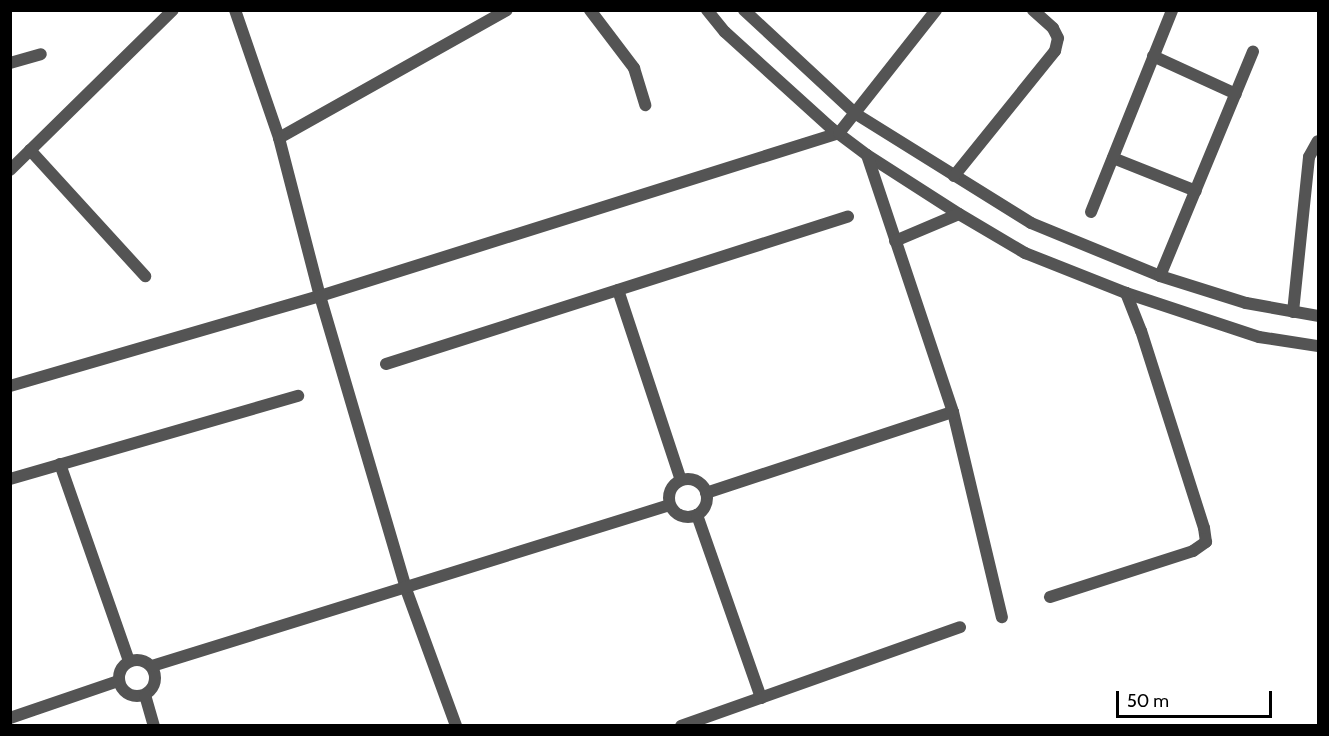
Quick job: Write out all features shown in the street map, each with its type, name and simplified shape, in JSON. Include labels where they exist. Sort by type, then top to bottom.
[{"type":"street","points":[[10,171],[173,10]]},
{"type":"street","points":[[235,10],[279,138],[320,296],[406,589],[456,726]]},
{"type":"street","points":[[279,138],[507,10]]},
{"type":"street","points":[[590,10],[634,68],[645,105]]},
{"type":"street","points":[[707,10],[725,32],[867,155],[1025,253],[1126,293],[1259,337],[1318,346]]},
{"type":"street","points":[[744,10],[856,114],[1031,223],[1160,276],[1246,303],[1318,316]]},
{"type":"street","points":[[10,386],[320,296],[839,133],[936,10]]},
{"type":"street","points":[[954,176],[1055,51],[1058,38],[1053,28],[1033,10]]},
{"type":"street","points":[[1091,212],[1172,10]]},
{"type":"street","points":[[1160,276],[1253,51]]},
{"type":"street","points":[[10,63],[41,54]]},
{"type":"street","points":[[1154,56],[1236,94]]},
{"type":"street","points":[[1293,312],[1309,157],[1318,141]]},
{"type":"street","points":[[30,150],[145,276]]},
{"type":"street","points":[[867,155],[953,412],[1002,617]]},
{"type":"street","points":[[1113,158],[1196,191]]},
{"type":"street","points":[[895,241],[959,214]]},
{"type":"street","points":[[386,364],[848,217]]},
{"type":"street","points":[[618,290],[681,480]]},
{"type":"street","points":[[1050,597],[1192,551],[1206,542],[1204,528],[1126,293]]},
{"type":"street","points":[[10,479],[298,396]]},
{"type":"street","points":[[706,492],[953,412]]},
{"type":"street","points":[[60,464],[129,661]]},
{"type":"street","points":[[681,480],[696,481],[706,492],[705,505],[697,515],[687,517],[676,514],[670,505],[669,495],[673,486],[681,480]]},
{"type":"street","points":[[145,695],[128,695],[118,681],[119,673],[129,661],[137,659],[152,666],[406,589],[670,505]]},
{"type":"street","points":[[697,515],[761,698]]},
{"type":"street","points":[[681,726],[960,627]]},
{"type":"street","points":[[145,695],[155,682],[152,666]]},
{"type":"street","points":[[10,718],[118,681]]},
{"type":"street","points":[[145,695],[154,726]]}]
